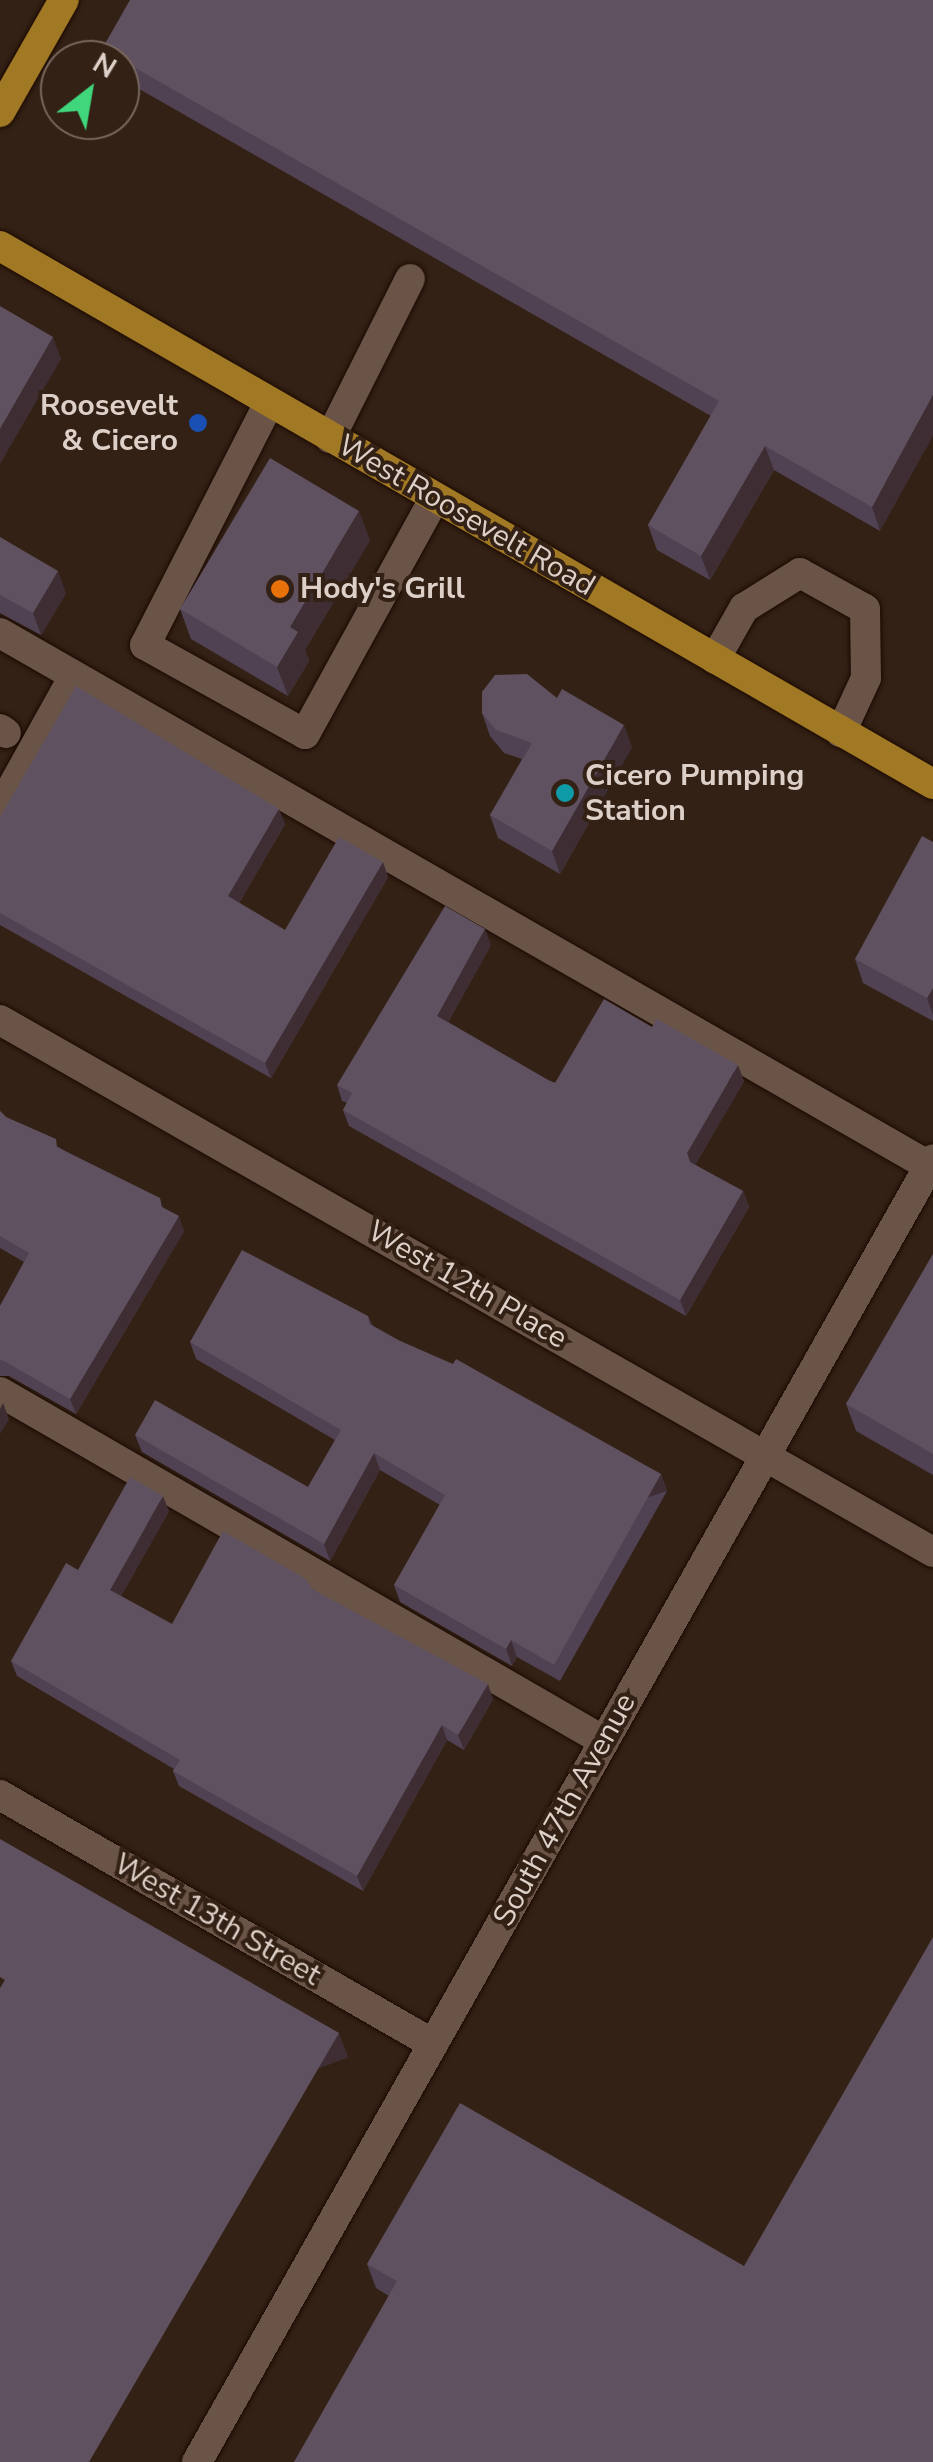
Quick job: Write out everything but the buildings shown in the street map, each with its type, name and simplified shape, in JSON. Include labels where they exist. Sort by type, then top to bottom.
[{"type":"main road","points":[[0,112],[64,0]]},
{"type":"main road","name":"West Roosevelt Road","points":[[0,246],[841,732],[930,776]]},
{"type":"street","points":[[330,438],[410,279]]},
{"type":"street","points":[[269,403],[146,646],[305,734],[435,498]]},
{"type":"street","points":[[715,659],[744,608],[800,573],[864,609],[866,678],[841,732]]},
{"type":"street","points":[[0,633],[928,1178]]},
{"type":"street","points":[[0,808],[74,676]]},
{"type":"street","name":"West 12th Place","points":[[0,1020],[933,1552]]},
{"type":"street","name":"South 47th Avenue","points":[[197,2462],[766,1455],[928,1178]]},
{"type":"street","points":[[0,1392],[604,1741]]},
{"type":"street","name":"West 13th Street","points":[[0,1795],[433,2044]]},
{"type":"place","name":"Roosevelt & Cicero","points":[[198,423]]},
{"type":"place","name":"Hody's Grill","points":[[280,589]]},
{"type":"place","name":"Cicero Pumping Station","points":[[565,793]]}]
